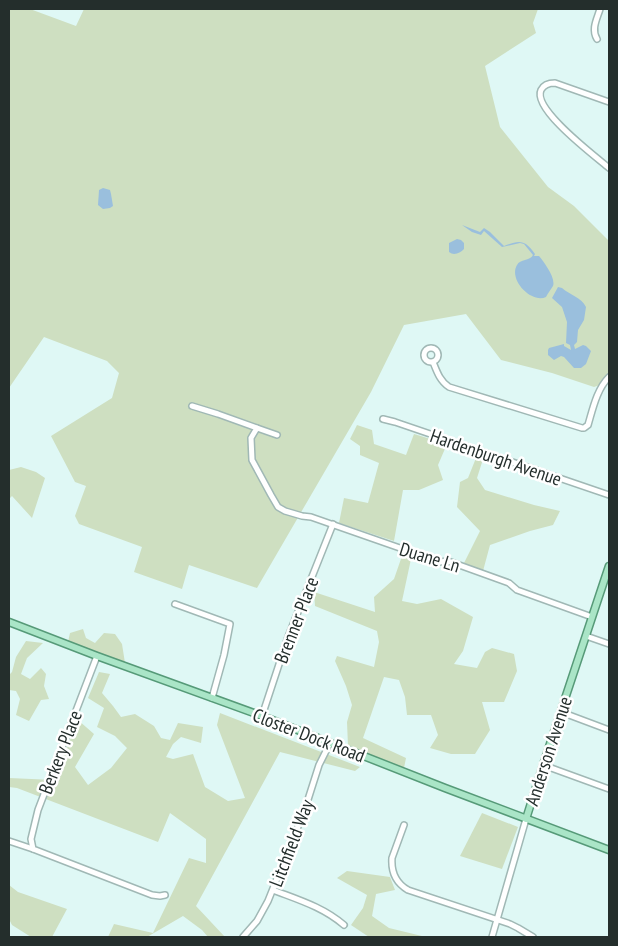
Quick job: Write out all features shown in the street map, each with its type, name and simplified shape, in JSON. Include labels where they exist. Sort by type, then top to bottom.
[{"type":"main road","name":"Anderson Avenue","points":[[526,819],[609,566]]},
{"type":"main road","name":"Closter Dock Road","points":[[9,622],[262,716],[609,850]]},
{"type":"street","points":[[597,38],[594,28],[600,9]]},
{"type":"street","points":[[609,102],[554,83],[543,86],[540,93],[545,108],[556,121],[609,168]]},
{"type":"street","points":[[433,362],[440,379],[449,387],[582,428],[588,424],[599,391],[609,377]]},
{"type":"street","points":[[192,406],[277,435]]},
{"type":"street","name":"Hardenburgh Avenue","points":[[383,419],[609,495]]},
{"type":"street","name":"Duane Ln","points":[[257,428],[251,438],[252,460],[270,496],[278,507],[285,511],[333,524],[440,562],[448,561],[510,583],[517,590],[592,617]]},
{"type":"street","name":"Brenner Place","points":[[262,716],[288,637],[333,524]]},
{"type":"street","points":[[175,604],[230,624],[212,698]]},
{"type":"street","points":[[586,636],[609,644]]},
{"type":"street","name":"Berkery Place","points":[[33,849],[31,839],[38,810],[97,656]]},
{"type":"street","points":[[561,712],[609,730]]},
{"type":"street","name":"Litchfield Way","points":[[243,937],[260,916],[273,890],[305,808],[319,765],[330,743]]},
{"type":"street","points":[[543,764],[609,789]]},
{"type":"street","name":"Anderson Avenue","points":[[492,937],[499,921],[526,819]]},
{"type":"street","points":[[404,825],[392,858],[394,874],[399,884],[408,890],[518,928],[533,937]]},
{"type":"street","points":[[9,841],[152,895],[165,895]]},
{"type":"street","points":[[273,890],[326,911],[344,925]]},
{"type":"green space","points":[[9,9],[30,9],[76,26],[84,9],[538,9],[533,23],[536,33],[485,66],[500,127],[548,187],[574,206],[609,241],[609,382],[594,387],[552,373],[501,360],[466,314],[404,325],[371,392],[257,588],[189,565],[182,589],[134,572],[142,547],[79,524],[75,516],[86,486],[75,482],[51,436],[112,398],[119,373],[107,361],[44,337],[9,388]]},
{"type":"green space","points":[[357,425],[372,430],[374,444],[406,455],[414,434],[447,444],[438,465],[443,480],[419,490],[403,490],[394,541],[339,523],[344,498],[368,503],[379,463],[360,455],[360,446],[350,439]]},
{"type":"green space","points":[[478,453],[484,456],[477,478],[485,490],[560,511],[553,525],[490,545],[483,571],[463,565],[480,531],[457,507],[460,482],[468,478]]},
{"type":"green space","points":[[21,467],[36,472],[45,478],[32,518],[12,496],[9,499],[9,470]]},
{"type":"green space","points":[[402,556],[411,559],[402,601],[417,604],[441,599],[473,617],[463,651],[454,664],[477,668],[485,652],[492,648],[514,654],[517,671],[504,702],[482,702],[490,730],[475,754],[451,754],[430,748],[438,735],[431,715],[407,715],[405,697],[399,680],[384,677],[363,738],[406,758],[404,768],[348,746],[347,722],[352,705],[335,661],[337,656],[374,667],[379,642],[377,631],[315,606],[314,592],[375,612],[374,597],[394,579]]},
{"type":"green space","points":[[83,629],[86,638],[95,643],[104,633],[115,634],[122,644],[125,663],[68,642],[70,633]]},
{"type":"green space","points":[[26,641],[43,643],[27,658],[21,674],[30,679],[41,668],[46,674],[44,686],[49,699],[41,700],[29,721],[16,715],[20,699],[16,691],[9,690],[9,675],[12,672],[16,657]]},
{"type":"green space","points":[[99,672],[110,674],[102,693],[121,717],[135,714],[154,726],[161,738],[170,740],[178,723],[203,727],[201,743],[181,737],[173,744],[166,757],[173,759],[193,754],[205,787],[228,801],[245,798],[217,725],[220,713],[360,767],[355,771],[280,752],[196,906],[225,937],[208,937],[202,930],[183,916],[147,937],[108,937],[114,924],[153,933],[189,858],[206,863],[206,839],[170,813],[158,842],[17,788],[9,787],[9,778],[54,780],[78,720],[94,734],[75,767],[88,785],[111,768],[127,748],[115,736],[97,727],[104,708],[88,698]]},
{"type":"green space","points":[[482,813],[518,827],[502,869],[460,856]]},
{"type":"green space","points":[[347,871],[390,877],[395,890],[376,894],[372,916],[389,928],[426,937],[369,937],[351,925],[363,908],[367,895],[337,878]]},
{"type":"green space","points":[[9,885],[18,892],[67,909],[52,937],[31,937],[12,925],[9,919]]},
{"type":"water","points":[[103,188],[110,190],[113,206],[110,208],[103,209],[98,205],[99,190]]},
{"type":"water","points":[[462,225],[480,232],[484,228],[504,246],[518,242],[525,243],[535,254],[534,256],[539,256],[544,262],[553,279],[553,286],[546,297],[534,297],[528,294],[519,284],[516,277],[515,271],[518,263],[533,255],[524,244],[520,243],[502,247],[484,231],[481,235],[472,232]]},
{"type":"water","points":[[457,239],[464,243],[464,249],[457,254],[453,254],[449,252],[449,243]]},
{"type":"water","points":[[558,287],[578,298],[586,307],[584,320],[578,330],[577,342],[574,345],[575,349],[583,345],[591,351],[586,364],[581,368],[574,368],[564,357],[561,356],[554,360],[548,355],[549,348],[564,344],[564,346],[571,350],[570,345],[566,343],[567,322],[562,307],[552,298]]}]
